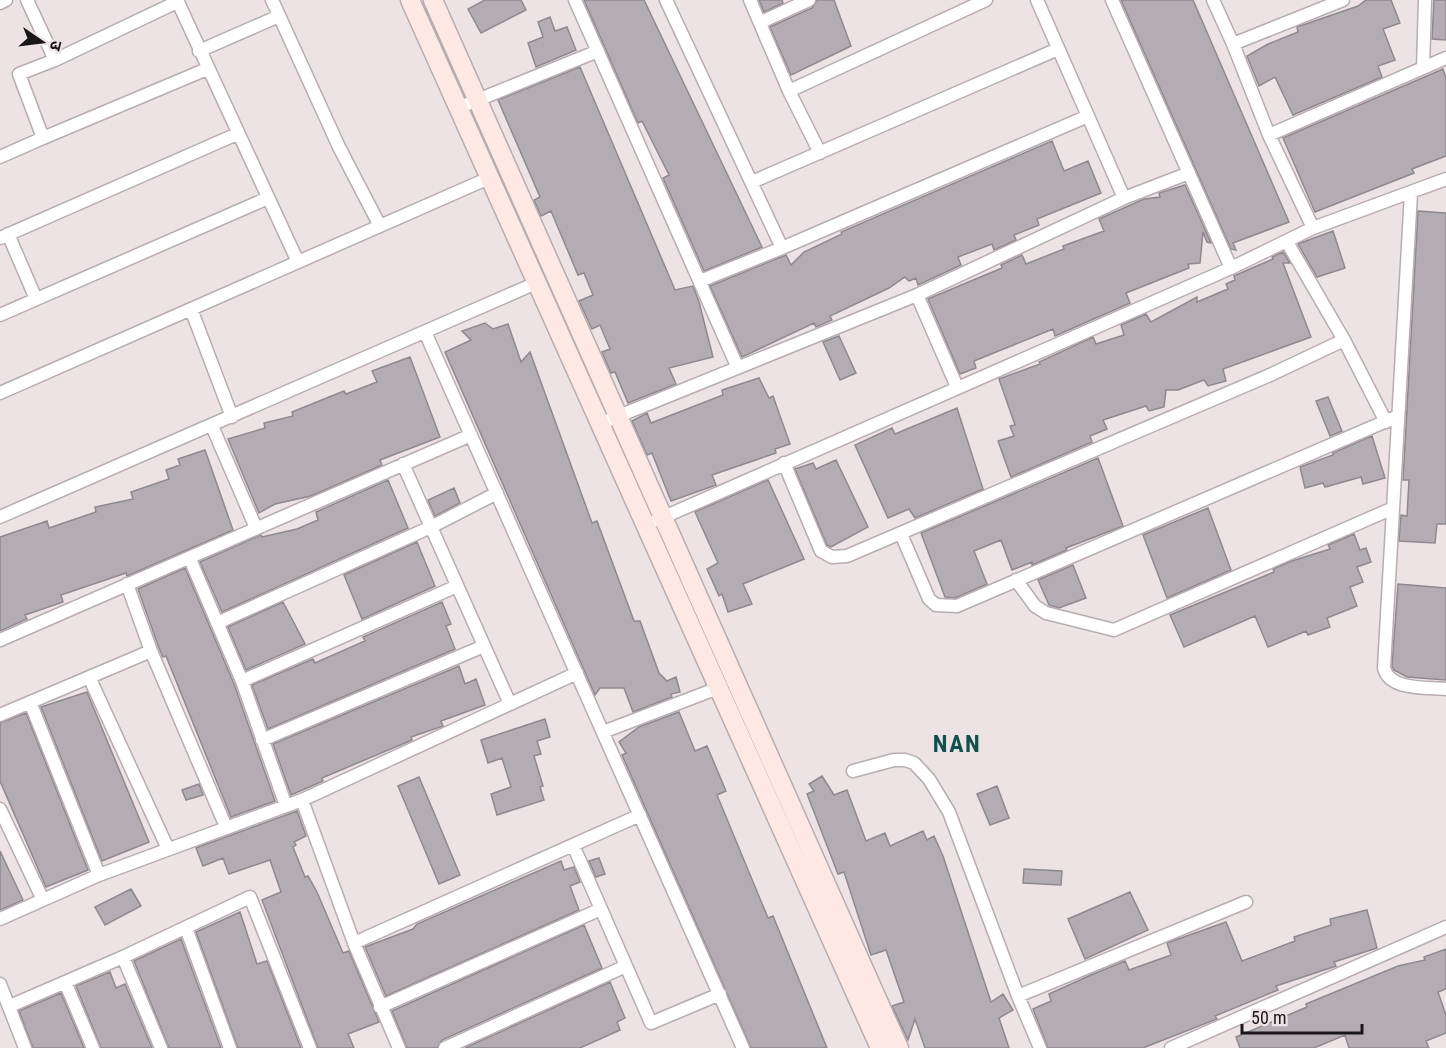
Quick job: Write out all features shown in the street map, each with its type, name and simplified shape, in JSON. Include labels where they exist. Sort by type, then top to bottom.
[{"type":"street","points":[[0,3],[6,0]]},
{"type":"street","points":[[27,0],[55,60]]},
{"type":"street","points":[[272,0],[339,147],[380,226]]},
{"type":"street","points":[[410,0],[880,1048]]},
{"type":"street","points":[[433,0],[899,1048]]},
{"type":"street","points":[[575,0],[737,366]]},
{"type":"street","points":[[666,0],[782,248]]},
{"type":"street","points":[[750,0],[789,91],[820,153]]},
{"type":"street","points":[[760,21],[808,0]]},
{"type":"street","points":[[789,91],[986,0]]},
{"type":"street","points":[[1037,0],[1124,198]]},
{"type":"street","points":[[1112,0],[1232,268]]},
{"type":"street","points":[[1213,0],[1269,135],[1313,228]]},
{"type":"street","points":[[1233,44],[1343,0]]},
{"type":"street","points":[[1423,68],[1425,0]]},
{"type":"street","points":[[43,138],[19,74],[55,60],[177,1],[298,262]]},
{"type":"street","points":[[199,51],[279,16]]},
{"type":"street","points":[[752,182],[1058,49]]},
{"type":"street","points":[[458,108],[597,51]]},
{"type":"street","points":[[1269,135],[1446,58]]},
{"type":"street","points":[[0,157],[207,69]]},
{"type":"street","points":[[700,281],[1088,116]]},
{"type":"street","points":[[36,299],[4,236],[237,134]]},
{"type":"street","points":[[599,424],[737,366],[917,295],[1124,198],[1189,173]]},
{"type":"street","points":[[0,393],[489,178]]},
{"type":"street","points":[[645,525],[1232,268],[1313,228],[1446,178]]},
{"type":"street","points":[[1411,193],[1391,509],[1384,668],[1386,677],[1393,683],[1446,689]]},
{"type":"street","points":[[0,315],[268,198]]},
{"type":"street","points":[[1287,242],[1344,340],[1386,422]]},
{"type":"street","points":[[0,517],[536,283]]},
{"type":"street","points":[[917,295],[957,387]]},
{"type":"street","points":[[191,309],[231,417]]},
{"type":"street","points":[[425,332],[743,1048]]},
{"type":"street","points":[[784,463],[821,551],[832,557],[847,556],[1270,375],[1344,340]]},
{"type":"street","points":[[901,534],[924,592],[936,605],[957,606],[1398,416]]},
{"type":"street","points":[[212,426],[256,528]]},
{"type":"street","points":[[0,640],[471,435]]},
{"type":"street","points":[[403,464],[510,704]]},
{"type":"street","points":[[217,623],[431,527],[497,494]]},
{"type":"street","points":[[1016,580],[1035,606],[1046,613],[1114,630],[1391,509]]},
{"type":"street","points":[[190,559],[242,681],[286,806]]},
{"type":"street","points":[[127,584],[151,651],[226,828]]},
{"type":"street","points":[[242,681],[457,586]]},
{"type":"street","points":[[262,740],[484,646]]},
{"type":"street","points":[[0,715],[90,679],[151,651]]},
{"type":"street","points":[[0,919],[99,875],[302,800],[577,673]]},
{"type":"street","points":[[90,679],[168,849]]},
{"type":"street","points":[[603,732],[718,688]]},
{"type":"street","points":[[30,702],[99,875]]},
{"type":"street","points":[[853,771],[894,760],[905,760],[914,763],[929,779],[948,812],[1040,1048]]},
{"type":"street","points":[[302,800],[354,943],[399,1048]]},
{"type":"street","points":[[0,809],[43,900]]},
{"type":"street","points":[[354,943],[640,815]]},
{"type":"street","points":[[573,845],[651,1023],[720,994]]},
{"type":"street","points":[[10,1006],[123,957],[250,897],[310,1048]]},
{"type":"street","points":[[1018,996],[1245,902]]},
{"type":"street","points":[[380,1007],[601,909]]},
{"type":"street","points":[[1172,1048],[1446,927]]},
{"type":"street","points":[[186,928],[230,1048]]},
{"type":"street","points":[[123,957],[161,1048]]},
{"type":"street","points":[[445,1048],[626,966]]},
{"type":"street","points":[[65,982],[93,1048]]},
{"type":"street","points":[[0,984],[25,1048]]},
{"type":"building","points":[[485,0],[521,0],[526,10],[481,33],[468,9]]},
{"type":"building","points":[[584,0],[644,0],[762,247],[704,271],[663,178],[669,175],[642,121],[638,123]]},
{"type":"building","points":[[759,0],[782,0],[783,3],[764,12]]},
{"type":"building","points":[[817,0],[834,0],[851,46],[791,75],[770,27],[812,8]]},
{"type":"building","points":[[1121,0],[1193,0],[1289,222],[1233,243],[1236,250],[1231,249]]},
{"type":"building","points":[[1366,0],[1391,0],[1400,23],[1383,29],[1395,60],[1378,66],[1382,77],[1293,115],[1275,77],[1259,86],[1247,56],[1268,44],[1298,32],[1297,27],[1358,6]]},
{"type":"building","points":[[1434,0],[1446,0],[1446,40],[1432,39]]},
{"type":"building","points":[[550,17],[555,31],[567,27],[576,50],[536,67],[528,43],[543,37],[538,22]]},
{"type":"building","points":[[580,67],[675,290],[693,286],[713,357],[669,368],[676,384],[628,403],[615,372],[611,373],[602,352],[610,349],[600,325],[592,329],[579,301],[593,295],[584,273],[578,275],[551,211],[541,216],[534,200],[540,197],[498,100]]},
{"type":"building","points":[[1443,69],[1446,78],[1446,156],[1412,169],[1414,173],[1315,212],[1283,138]]},
{"type":"building","points":[[1052,141],[1064,171],[1088,161],[1101,193],[1037,219],[1039,225],[1014,235],[1016,240],[994,250],[992,244],[958,257],[961,265],[918,285],[916,278],[909,281],[905,277],[889,288],[830,316],[832,320],[816,327],[814,323],[742,357],[710,286],[786,255],[791,265],[804,252],[842,234],[841,232]]},
{"type":"building","points":[[1185,185],[1211,243],[1207,242],[1203,232],[1200,263],[1188,264],[1189,268],[1126,293],[1130,303],[1055,336],[1053,329],[974,361],[976,368],[960,374],[928,299],[1002,268],[1001,265],[1022,255],[1026,264],[1064,249],[1063,246],[1104,231],[1099,219],[1144,199],[1160,197],[1159,193]]},
{"type":"building","points":[[1418,211],[1446,213],[1446,524],[1437,524],[1435,543],[1399,541],[1401,515],[1407,516],[1409,480],[1403,480]]},
{"type":"building","points":[[1333,231],[1345,268],[1317,277],[1298,244]]},
{"type":"building","points":[[1283,252],[1290,263],[1283,263],[1311,337],[1223,369],[1226,381],[1208,386],[1204,380],[1178,390],[1166,390],[1164,407],[1149,411],[1146,406],[1103,420],[1107,429],[1090,436],[1092,442],[1011,477],[998,441],[1014,436],[1010,426],[1015,425],[999,379],[1040,364],[1039,362],[1093,337],[1096,344],[1124,335],[1121,325],[1146,314],[1151,322],[1197,297],[1197,302],[1228,289],[1226,284],[1235,280],[1234,276],[1273,259],[1272,257]]},
{"type":"building","points":[[485,323],[493,329],[508,324],[521,362],[530,352],[592,523],[597,521],[634,621],[640,621],[659,673],[667,681],[676,677],[680,692],[671,694],[672,697],[633,712],[624,688],[600,688],[595,695],[445,352],[471,340],[462,331]]},
{"type":"building","points":[[839,336],[856,373],[840,380],[823,342]]},
{"type":"building","points":[[410,357],[440,437],[380,460],[382,465],[311,496],[275,504],[259,513],[228,439],[265,428],[264,423],[293,416],[292,412],[344,391],[346,394],[377,382],[372,371]]},
{"type":"building","points":[[759,378],[769,398],[773,396],[790,444],[775,449],[776,453],[712,475],[716,485],[671,501],[652,453],[647,455],[632,421],[647,413],[651,423],[723,395],[722,390]]},
{"type":"building","points":[[1328,397],[1342,431],[1330,436],[1316,401]]},
{"type":"building","points":[[957,408],[983,489],[915,518],[909,509],[888,518],[855,445],[892,428],[895,434]]},
{"type":"building","points":[[1372,436],[1385,478],[1363,484],[1361,477],[1325,487],[1323,483],[1305,488],[1300,467],[1333,455]]},
{"type":"building","points":[[205,450],[233,530],[127,576],[126,573],[61,595],[63,602],[25,615],[27,619],[0,631],[0,537],[47,521],[49,528],[96,512],[95,507],[133,499],[131,492],[169,479],[166,470],[180,465],[178,459]]},
{"type":"building","points":[[1098,458],[1123,526],[1066,548],[1067,550],[1032,565],[1032,562],[1012,570],[1001,540],[974,551],[987,584],[955,598],[945,597],[921,533]]},
{"type":"building","points":[[836,460],[868,527],[831,547],[827,545],[795,469],[813,463],[816,469]]},
{"type":"building","points":[[388,480],[408,528],[222,612],[200,562],[261,535],[262,537],[297,529],[318,520],[316,512]]},
{"type":"building","points":[[768,480],[804,559],[743,584],[752,604],[728,612],[722,594],[719,596],[707,569],[718,563],[695,512]]},
{"type":"building","points":[[454,488],[460,503],[435,516],[428,500]]},
{"type":"building","points":[[1208,508],[1231,570],[1167,598],[1143,535]]},
{"type":"building","points":[[1354,534],[1360,550],[1366,548],[1371,562],[1357,567],[1363,582],[1350,587],[1357,606],[1327,618],[1330,627],[1308,635],[1306,631],[1268,647],[1255,616],[1184,647],[1170,615],[1274,572],[1273,569],[1292,561],[1330,549],[1328,545]]},
{"type":"building","points":[[417,542],[435,586],[362,619],[344,575]]},
{"type":"building","points":[[1073,565],[1086,598],[1059,608],[1049,605],[1038,580]]},
{"type":"building","points":[[185,568],[234,684],[275,801],[231,817],[166,656],[163,657],[159,648],[138,589]]},
{"type":"building","points":[[1398,584],[1446,588],[1446,680],[1407,677],[1394,670],[1392,666]]},
{"type":"building","points":[[283,602],[305,644],[246,670],[228,627]]},
{"type":"building","points":[[442,602],[451,624],[446,626],[455,649],[268,729],[252,685],[313,659],[315,663],[365,641],[363,637]]},
{"type":"building","points":[[459,666],[465,684],[476,679],[485,705],[441,721],[443,726],[411,737],[412,740],[322,778],[323,781],[291,795],[273,744]]},
{"type":"building","points":[[87,692],[149,842],[102,861],[41,707]]},
{"type":"building","points":[[679,712],[695,751],[707,746],[726,791],[717,795],[768,918],[773,916],[827,1048],[751,1048],[622,755],[626,753],[619,742],[639,727]]},
{"type":"building","points":[[26,713],[88,870],[46,887],[0,781],[0,723]]},
{"type":"building","points":[[545,719],[550,737],[537,741],[541,754],[534,756],[543,786],[540,787],[544,800],[497,815],[491,794],[511,787],[502,758],[488,763],[481,740]]},
{"type":"building","points":[[822,776],[834,795],[847,790],[866,841],[885,833],[890,846],[923,831],[927,840],[934,836],[943,856],[991,1002],[1003,994],[1013,1010],[999,1018],[1009,1048],[925,1048],[915,1019],[908,1040],[892,1006],[904,1002],[886,950],[871,955],[844,872],[838,874],[807,794],[814,791],[809,784]]},
{"type":"building","points":[[419,777],[460,875],[439,884],[398,786]]},
{"type":"building","points":[[199,784],[203,795],[186,800],[182,790]]},
{"type":"building","points":[[997,786],[1009,818],[990,825],[977,794]]},
{"type":"building","points":[[297,811],[306,836],[294,842],[296,845],[293,847],[305,877],[308,876],[317,892],[343,953],[349,951],[379,1022],[348,1034],[354,1048],[318,1048],[262,900],[281,892],[270,860],[229,874],[223,858],[203,866],[196,848]]},
{"type":"building","points":[[0,851],[23,900],[0,910]]},
{"type":"building","points":[[599,858],[605,874],[596,877],[589,861]]},
{"type":"building","points":[[561,861],[564,870],[574,867],[580,882],[570,886],[579,910],[386,996],[365,947],[413,929],[417,924]]},
{"type":"building","points":[[1024,869],[1062,871],[1061,885],[1023,883]]},
{"type":"building","points":[[131,889],[141,906],[105,925],[95,907]]},
{"type":"building","points":[[1130,892],[1148,930],[1085,959],[1068,919]]},
{"type":"building","points":[[1367,910],[1377,948],[1334,962],[1336,966],[1276,986],[1278,990],[1215,1016],[1217,1019],[1143,1048],[1048,1048],[1033,1009],[1051,1001],[1049,994],[1125,961],[1129,970],[1171,955],[1167,943],[1226,922],[1242,961],[1295,941],[1294,937],[1331,925],[1330,919]]},
{"type":"building","points":[[240,912],[257,964],[267,961],[301,1048],[238,1048],[196,932]]},
{"type":"building","points":[[584,925],[602,968],[442,1040],[437,1048],[407,1048],[392,1011]]},
{"type":"building","points":[[181,939],[221,1048],[169,1048],[134,961]]},
{"type":"building","points":[[1446,949],[1446,989],[1438,992],[1446,1015],[1446,1033],[1426,1041],[1429,1048],[1349,1048],[1345,1035],[1314,1048],[1240,1048],[1236,1037],[1307,1007],[1306,1004],[1398,966],[1425,960],[1424,957]]},
{"type":"building","points":[[110,972],[116,988],[125,984],[152,1048],[101,1048],[76,986]]},
{"type":"building","points":[[610,982],[625,1018],[617,1022],[620,1030],[580,1048],[465,1048]]},
{"type":"building","points":[[61,993],[84,1048],[33,1048],[19,1011]]},
{"type":"district","name":"NAN","points":[[957,744]]}]
